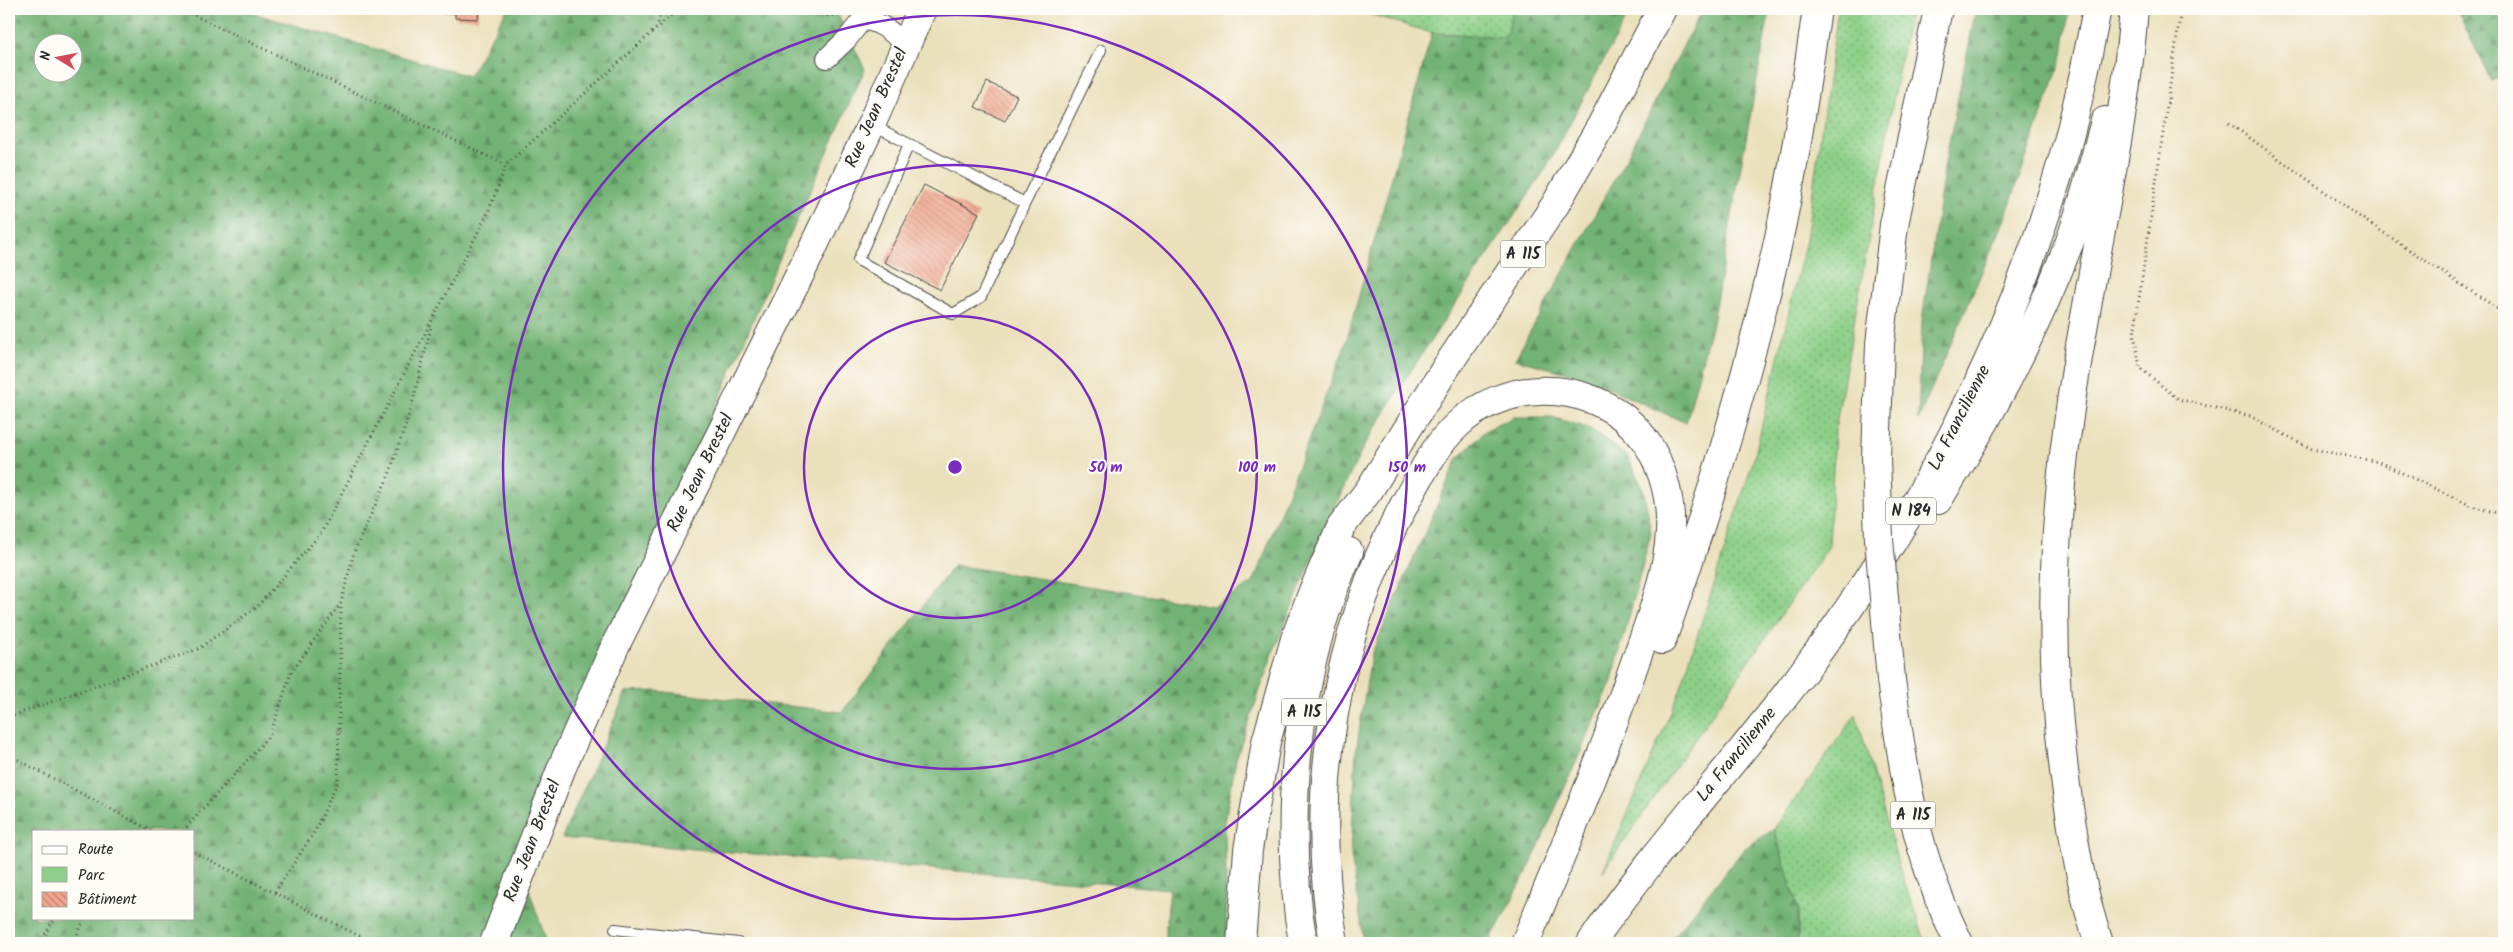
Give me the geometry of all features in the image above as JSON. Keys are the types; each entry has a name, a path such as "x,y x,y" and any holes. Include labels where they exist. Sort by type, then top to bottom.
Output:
{"main road":[{"name":"Rue Jean Brestel","path":"494,943 562,767 616,644 804,266 871,125 922,9"},
{"name":"A 115","path":"1303,943 1294,852 1294,814 1300,731 1316,651 1342,569 1367,515 1370,490 1447,366 1555,205 1602,124 1662,9"},
{"path":"1534,943 1580,845 1618,756 1687,570 1716,477 1750,356 1776,250 1795,154 1817,9"},
{"name":"A 115","path":"1938,9 1908,150 1892,241 1880,344 1876,458 1878,539 1891,680 1908,794 1919,843 1935,889 1959,943"},
{"name":"La Francilienne","path":"1591,943 1665,843 1800,677 1860,594 1919,499 1961,421 1997,343 2038,237 2068,141 2097,9"},
{"path":"1741,751 1848,630 1894,568 1950,480 2023,351 2070,239 2106,117 2133,9"},
{"path":"2099,943 2080,870 2063,767 2054,679 2053,584 2057,508 2067,424 2117,146 2133,9"},
{"path":"1334,943 1326,875 1327,766 1332,728 1350,648 1378,559 1424,468 1435,450 1456,426 1496,398 1516,392 1549,391 1567,393 1600,404 1633,426 1657,462 1665,485 1670,506 1670,534 1666,561 1654,609 1623,695 1525,943"},
{"path":"1241,943 1248,850 1256,794 1280,690 1313,591 1341,527 1370,490"}],"street":[{"path":"827,58 847,40 855,14 882,25 906,44"}],"lane":[{"path":"909,144 858,260 953,314 981,297 1025,203 1101,50"},
{"path":"871,125 1025,203"},
{"path":"615,929 738,943"}],"path":[{"path":"181,9 506,165"},
{"path":"657,28 661,9"},
{"path":"9,717 198,649 257,607 321,533 488,213 506,165 678,9"},
{"path":"803,9 829,16 855,14"},
{"path":"2181,9 2134,334 2140,368 2178,398 2250,416 2312,449 2378,462 2472,506 2504,515"},
{"path":"2230,123 2360,217 2504,313"},
{"path":"275,892 316,831 338,780 341,603 354,552 392,466 411,409 432,321"},
{"path":"185,830 270,735 291,673 341,603"},
{"path":"9,755 150,830"},
{"path":"195,852 373,943"},
{"path":"40,943 55,920"},
{"path":"73,943 84,920"}],"green space":[{"path":"9,9 239,9 469,76 507,9 835,9 865,69 779,260 520,863 547,943 9,943"},
{"path":"1352,9 1513,9 1506,37 1432,33"},
{"path":"1513,9 1631,9 1546,168 1406,378 1363,448 1327,523 1274,650 1236,759 1225,821 1227,943 1164,943 1170,889 562,838 626,692 656,691 842,712 954,565 1214,606 1253,583 1345,346 1432,33 1506,37"},
{"path":"1702,9 1770,9 1712,323 1686,423 1586,378 1515,359 1628,155"},
{"path":"1838,9 1911,9 1899,67 1835,430 1829,546 1602,873 1679,693 1754,458 1806,240"},
{"path":"1976,9 2069,9 2063,55 2004,221 1918,420 1922,321 1945,163"},
{"path":"2457,9 2504,9 2504,75 2491,81"},
{"path":"1514,417 1552,417 1591,429 1627,456 1644,491 1651,533 1612,681 1529,868 1489,943 1364,943 1351,855 1356,751 1371,655 1458,458 1486,430"},
{"path":"1856,714 1901,873 1926,943 1798,943 1798,909 1774,829"},
{"path":"1774,829 1798,909 1798,943 1668,943 1744,849"}],"building":[{"path":"430,9 479,9 478,19 455,18 455,13 430,11"},
{"path":"987,82 1017,96 1005,121 975,107"},
{"path":"924,185 979,213 940,290 884,262"}]}
